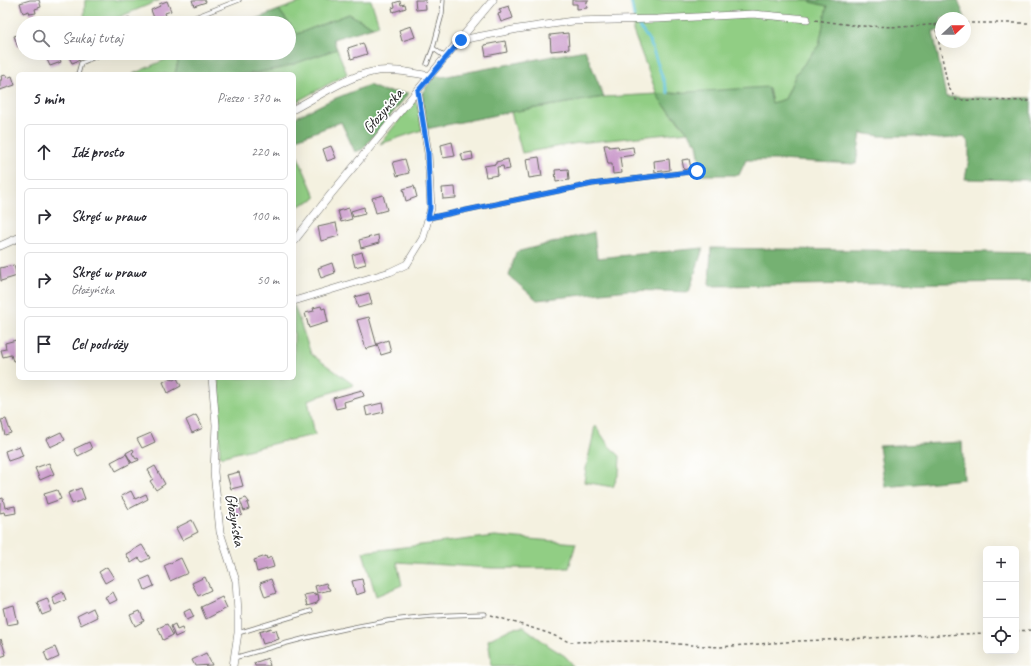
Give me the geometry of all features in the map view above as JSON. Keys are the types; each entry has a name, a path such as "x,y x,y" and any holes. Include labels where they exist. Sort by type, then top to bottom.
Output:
{"street":[{"name":"Głożyńska","path":"296,238 331,194 493,0"},
{"path":"461,40 518,29 573,21 657,19 753,14 807,19"},
{"path":"296,108 351,79 373,72 406,71 430,76"},
{"path":"296,300 390,272 407,264 423,238 430,208 428,153 418,91"},
{"path":"0,246 16,239"},
{"name":"Głożyńska","path":"212,380 216,425 214,472 220,532 236,581 238,633 234,666"}],"lane":[{"path":"198,16 239,0"},
{"path":"427,64 442,14 443,0"},
{"path":"433,48 446,58"},
{"path":"79,72 81,63 88,60"},
{"path":"428,218 592,184 697,171"},
{"path":"238,633 311,611"},
{"path":"234,658 296,640 377,622 425,616 485,614"}],"path":[{"path":"807,19 859,26 901,27 935,24"},
{"path":"971,23 1031,23"},
{"path":"940,48 948,86 956,100 1031,100"},
{"path":"485,614 548,633 569,642 637,641 720,647 799,641 983,633"},
{"path":"1019,631 1031,630"}],"green space":[{"path":"85,0 160,0 122,16 84,16"},
{"path":"307,0 371,0 379,25 373,27 349,14 297,34 296,16 284,16 279,10"},
{"path":"631,0 809,0 811,2 827,6 819,45 796,74 785,99 772,103 769,88 658,94 661,102 688,132 578,143 522,153 511,112 604,97 657,94 633,31 634,17"},
{"path":"809,0 958,0 963,12 935,12 935,31 933,31 935,48 936,48 946,97 1031,98 1031,180 965,179 969,159 969,143 964,137 939,139 915,136 880,136 861,133 856,164 746,160 739,175 702,175 697,144 680,122 661,102 657,94 768,87 772,103 785,99 796,74 819,45 827,6 811,2"},
{"path":"279,10 284,16 263,16"},
{"path":"349,14 373,27 333,39 337,49 282,68 260,72 175,72 178,60 296,60 296,33 297,34"},
{"path":"337,49 347,74 296,102 296,72 260,72 282,68"},
{"path":"585,50 604,97 511,112 426,129 422,93 435,75 442,77"},
{"path":"164,60 178,60 175,72 137,72"},
{"path":"369,85 383,91 409,93 363,149 355,152 341,122 296,139 296,117 331,100"},
{"path":"414,101 418,106 422,130 380,144"},
{"path":"296,153 316,198 296,207"},
{"path":"594,232 597,258 703,248 689,292 629,290 537,300 509,276 516,252"},
{"path":"711,248 1031,253 1031,282 709,286"},
{"path":"296,311 311,354 354,385 308,400 315,435 220,457 218,380 296,380"},
{"path":"595,425 609,446 620,456 619,473 613,487 584,482"},
{"path":"962,442 964,479 885,487 879,446"},
{"path":"495,536 576,543 569,568 492,568 397,562 402,585 376,596 363,552"},
{"path":"524,627 565,656 574,666 492,666 488,640 512,628"}],"building":[{"path":"30,0 39,0 41,7 35,9 36,13 30,14 29,11 23,13 20,3"},
{"path":"192,0 205,0 206,2 194,6"},
{"path":"415,0 425,0 426,9 416,10"},
{"path":"572,0 588,0 588,2 586,2 587,8 577,9 577,4 572,4"},
{"path":"167,1 171,11 165,13 166,16 153,16 151,10 160,6 159,4"},
{"path":"400,1 401,5 405,4 406,8 393,12 392,8 395,7 394,3"},
{"path":"509,6 513,18 501,22 498,14 501,13 499,9"},
{"path":"411,26 415,37 402,41 399,30"},
{"path":"568,33 569,49 551,51 550,35"},
{"path":"505,41 507,52 486,56 484,45"},
{"path":"363,43 367,54 351,59 348,48"},
{"path":"47,60 60,60 61,62 50,66"},
{"path":"70,60 80,60 72,63"},
{"path":"6,75 7,78 12,76 15,85 0,90 0,80 2,80 1,76"},
{"path":"452,142 455,156 443,158 441,145"},
{"path":"604,145 609,145 609,147 618,146 619,149 633,147 634,155 620,157 622,173 613,174 612,164 608,164"},
{"path":"331,146 336,158 327,161 323,149"},
{"path":"472,152 473,159 463,161 461,154"},
{"path":"539,157 542,176 529,178 526,159"},
{"path":"405,159 409,173 397,176 393,162"},
{"path":"508,159 510,169 504,170 503,166 497,167 498,175 486,177 484,166 496,164 496,162"},
{"path":"669,159 670,170 655,172 654,161"},
{"path":"689,159 691,168 684,170 682,160"},
{"path":"568,169 569,180 556,182 555,170"},
{"path":"414,186 417,197 406,201 403,189"},
{"path":"455,187 456,198 443,199 442,188"},
{"path":"383,195 387,210 376,213 372,198"},
{"path":"364,207 365,214 353,217 351,211"},
{"path":"349,208 352,219 341,222 338,211"},
{"path":"336,223 339,236 321,241 318,227"},
{"path":"378,235 379,243 361,248 359,240"},
{"path":"362,252 366,264 355,267 352,255"},
{"path":"332,263 335,273 321,278 318,268"},
{"path":"14,265 16,276 1,281 0,268"},
{"path":"369,293 372,304 358,308 355,297"},
{"path":"321,306 322,309 325,308 328,322 309,328 305,313 314,311 313,308"},
{"path":"369,317 377,346 366,349 357,320"},
{"path":"16,340 16,360 13,361 11,355 3,357 1,350 6,349 5,343"},
{"path":"388,340 391,352 381,355 377,344"},
{"path":"167,380 178,380 181,386 168,393 163,382"},
{"path":"362,390 364,396 344,402 345,407 336,409 333,398"},
{"path":"382,403 384,412 367,416 365,407"},
{"path":"196,415 203,428 192,433 186,420"},
{"path":"6,419 11,433 5,435 1,420"},
{"path":"61,432 65,440 50,447 46,439"},
{"path":"151,433 155,442 142,448 137,439"},
{"path":"89,442 92,449 78,456 74,449"},
{"path":"19,446 23,456 8,461 5,451"},
{"path":"133,449 134,451 132,453 136,459 138,458 139,460 132,463 126,453"},
{"path":"126,454 131,463 116,471 111,462"},
{"path":"49,463 54,474 40,480 35,468"},
{"path":"155,466 165,484 156,490 150,481 153,479 148,470"},
{"path":"239,472 243,486 231,489 227,475"},
{"path":"81,488 85,499 72,504 68,493"},
{"path":"57,490 61,499 47,504 44,494"},
{"path":"131,491 135,499 146,494 148,499 129,509 121,496"},
{"path":"3,498 5,508 15,506 16,513 5,515 4,512 0,513 0,499"},
{"path":"246,498 249,502 247,503 249,509 244,511 240,500"},
{"path":"239,504 242,515 232,518 229,507"},
{"path":"192,520 198,532 182,540 176,528"},
{"path":"142,545 150,558 142,562 139,558 131,563 126,554"},
{"path":"266,556 267,559 271,557 274,567 257,572 254,560"},
{"path":"181,558 188,573 170,581 164,566"},
{"path":"107,567 114,578 105,583 99,572"},
{"path":"150,576 154,586 145,590 141,580"},
{"path":"205,577 211,590 198,596 192,583"},
{"path":"271,579 276,593 265,597 260,583"},
{"path":"362,579 365,592 356,595 352,581"},
{"path":"326,583 330,590 317,593 315,586"},
{"path":"63,592 66,600 55,605 52,597"},
{"path":"113,592 117,600 109,604 105,597"},
{"path":"315,593 315,595 318,594 319,600 317,603 307,606 304,595"},
{"path":"222,597 227,608 206,619 201,607"},
{"path":"47,598 52,611 42,615 37,602"},
{"path":"14,605 18,623 7,625 3,608"},
{"path":"93,608 97,617 81,625 77,616"},
{"path":"190,609 194,617 187,620 184,612"},
{"path":"140,611 144,621 135,626 130,615"},
{"path":"167,624 173,635 163,640 158,628"},
{"path":"175,624 177,630 182,628 184,633 175,637 171,626"},
{"path":"271,628 272,631 276,630 279,639 263,644 259,632"},
{"path":"1,639 6,655 0,657 0,640"},
{"path":"55,647 59,657 48,662 44,652"},
{"path":"206,653 212,665 195,666 192,660"},
{"path":"268,658 270,666 255,666 254,663"}],"waterway":[{"path":"631,0 634,17"},
{"path":"637,23 650,42 668,93"}],"route":[{"path":"461,40 418,91 428,153 430,208 428,218 592,184 697,171"}]}
